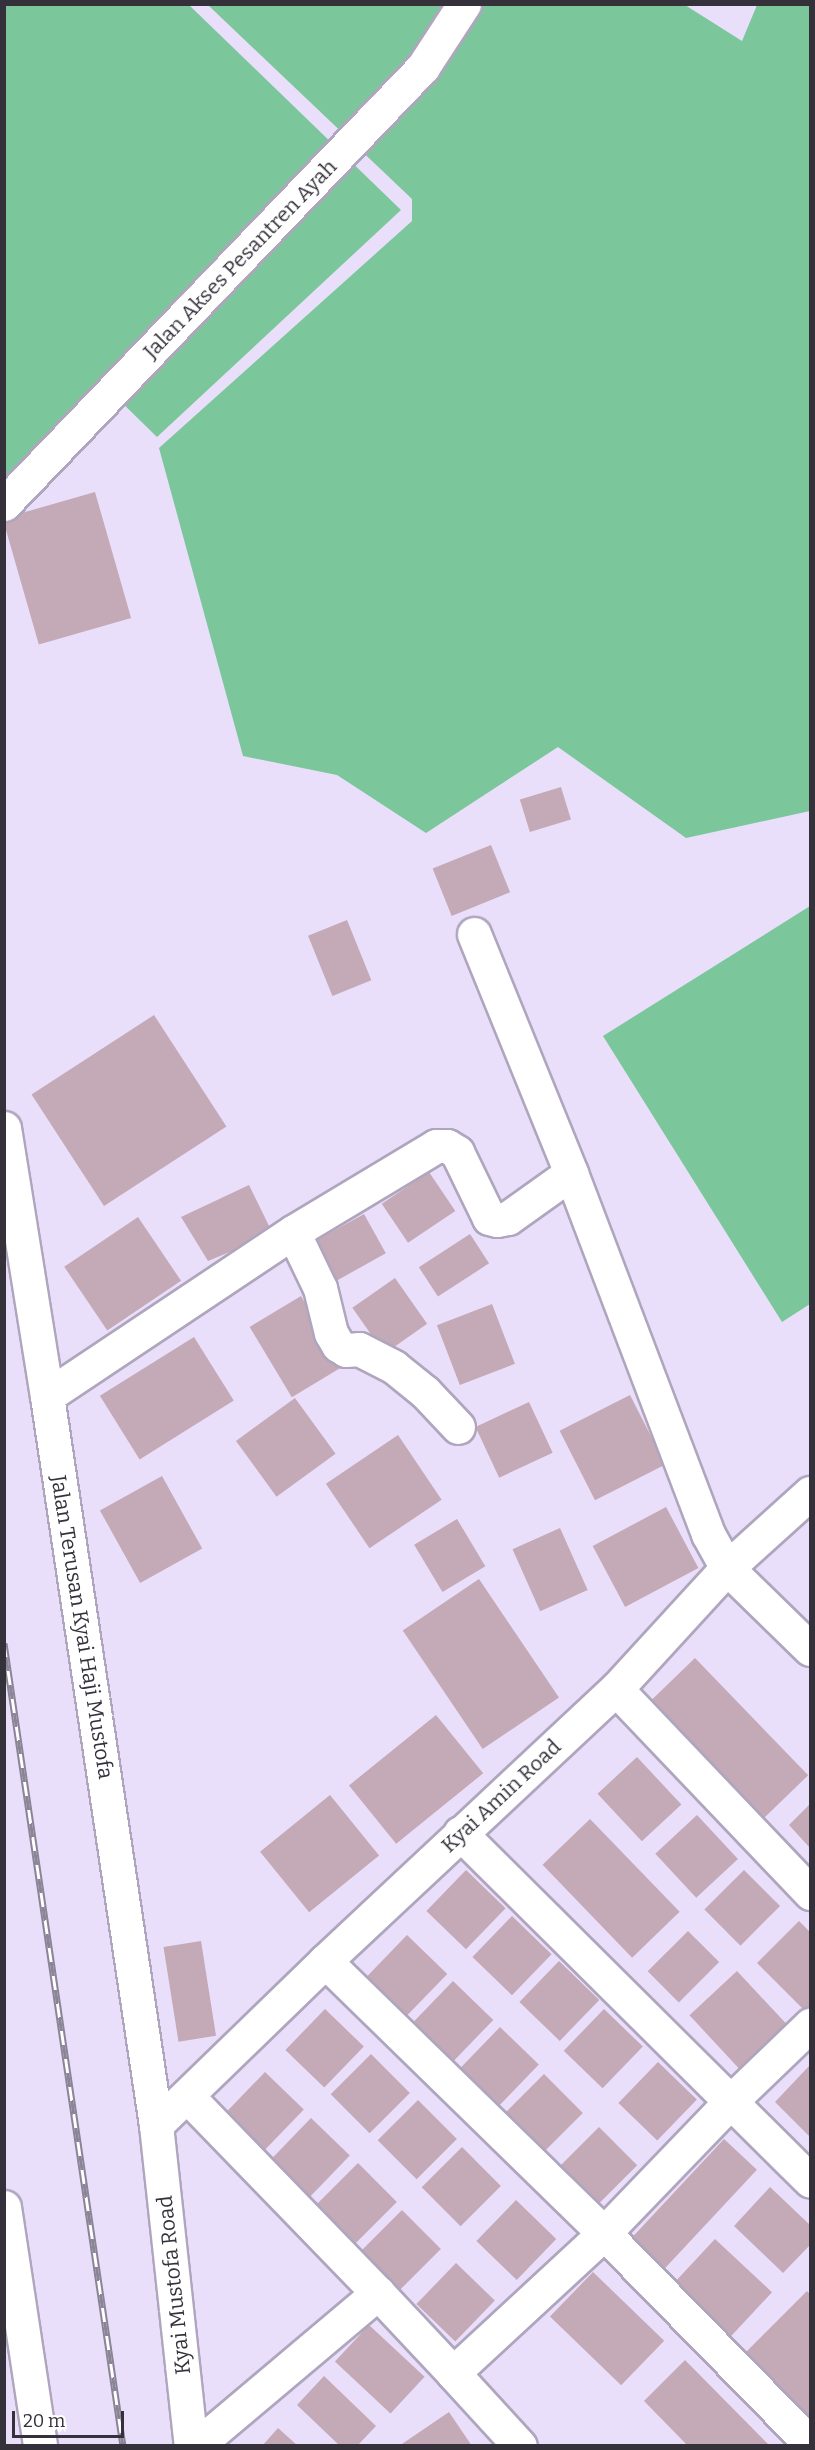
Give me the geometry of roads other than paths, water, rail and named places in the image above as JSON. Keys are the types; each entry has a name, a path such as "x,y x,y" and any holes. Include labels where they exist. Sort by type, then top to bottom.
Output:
{"street":[{"name":"Jalan Akses Pesantren Ayah","path":"4,504 423,67 464,4"},
{"path":"474,934 572,1173 708,1534 727,1568 810,1649"},
{"name":"Jalan Terusan Kyai Haji Mustofa","path":"4,1128 47,1396 156,2125"},
{"path":"47,1396 293,1232 436,1146 447,1146 457,1152 489,1218 497,1220 508,1218 572,1173"},
{"path":"293,1232 320,1288 331,1333 338,1345 346,1350 359,1349 394,1367 425,1392 458,1427"},
{"name":"Kyai Amin Road","path":"156,2125 460,1833 616,1689 727,1568 810,1493"},
{"path":"616,1689 810,1893"},
{"path":"460,1833 810,2180"},
{"path":"325,1961 604,2233 810,2443"},
{"path":"453,2373 604,2233 731,2101 810,2025"},
{"path":"187,2096 378,2293 520,2445"},
{"name":"Kyai Mustofa Road","path":"156,2125 191,2445"},
{"path":"4,2207 40,2445"},
{"path":"196,2445 378,2293"}],"railway":[{"path":"4,1643 123,2446"}]}
